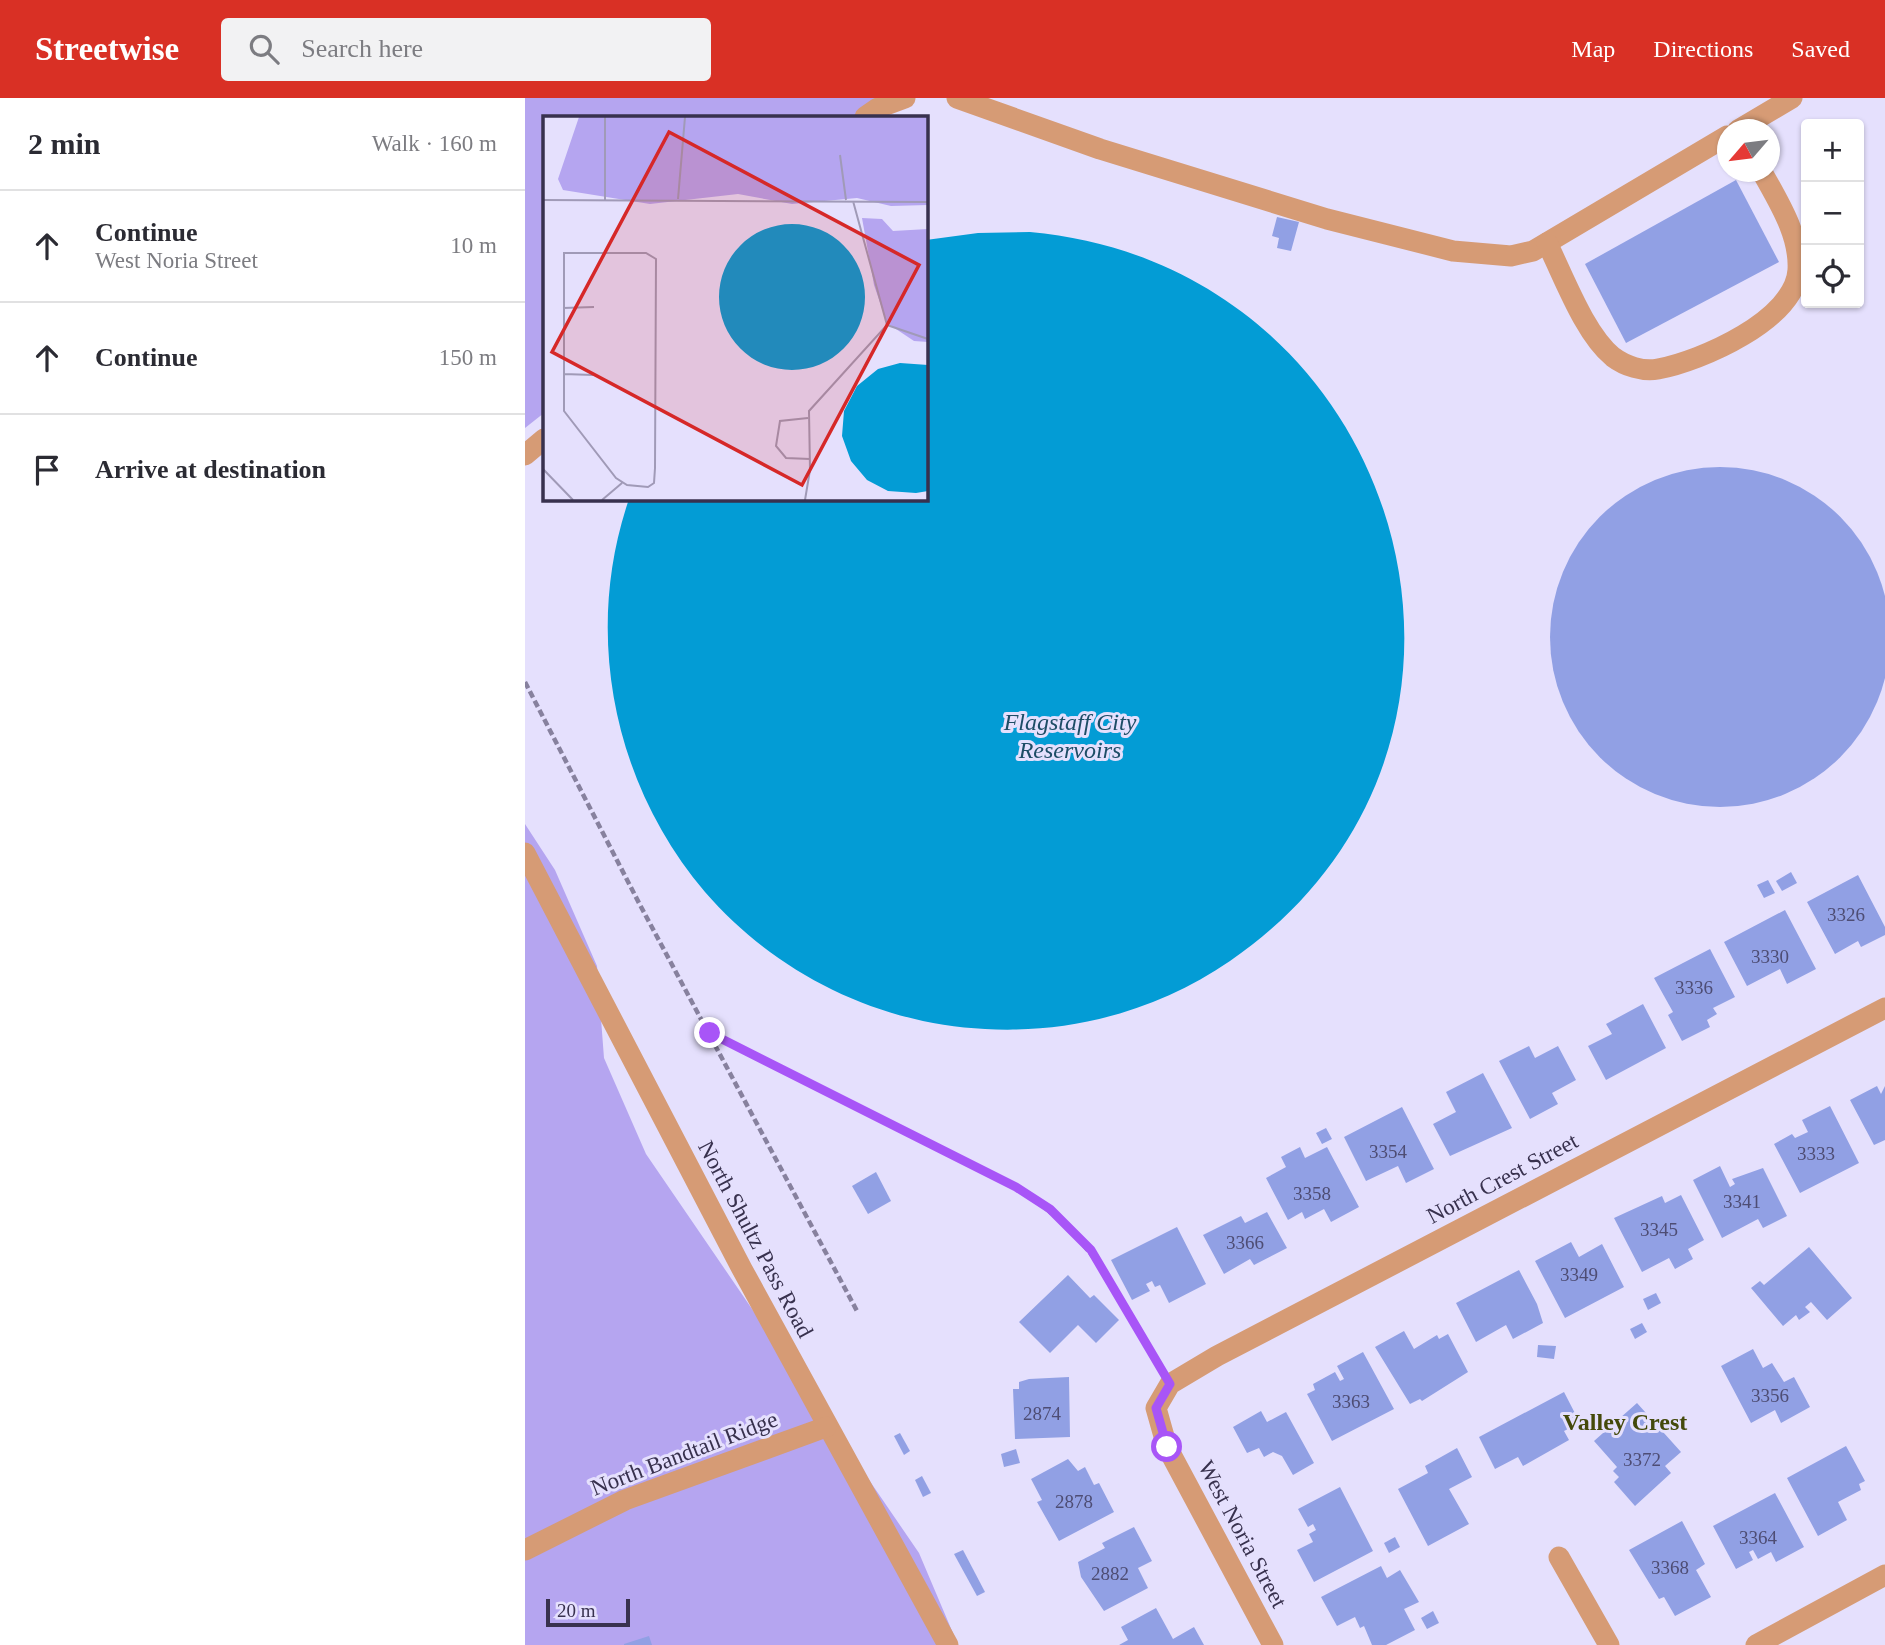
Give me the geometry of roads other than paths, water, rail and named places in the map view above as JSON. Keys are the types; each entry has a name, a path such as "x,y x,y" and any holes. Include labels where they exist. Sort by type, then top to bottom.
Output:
{"street":[{"path":"957,98 1100,149 1327,219 1453,251 1511,256 1533,251 1717,142"},
{"path":"1756,119 1792,98"},
{"path":"866,116 900,99"},
{"path":"1546,243 1597,341 1615,358 1635,368 1656,369 1695,358 1764,324 1783,307 1793,290 1798,271 1795,245 1787,220 1767,182"},
{"path":"525,455 543,440"},
{"name":"North Shultz Pass Road","path":"525,853 826,1427 948,1645"},
{"name":"North Crest Street","path":"1156,1408 1170,1384 1217,1356 1885,1008"},
{"name":"West Noria Street","path":"1156,1408 1167,1447 1273,1645"},
{"name":"North Bandtail Ridge","path":"525,1550 625,1500 826,1427"},
{"path":"1559,1557 1609,1645"},
{"path":"1756,1645 1885,1574"}],"water":[{"name":"Flagstaff City Reservoirs","path":"1030,232 1159,264 1264,330 1342,421 1389,528 1404,644 1385,761 1327,869 1230,961 1203,978 1174,993 1113,1015 1082,1023 1018,1030 945,1025 868,1005 796,970 763,947 733,921 705,892 673,850 648,804 628,756 615,705 609,654 609,602 615,550 629,500 927,500 927,240 978,233"}],"district":[{"name":"Valley Crest","path":"1625,1422"}]}
